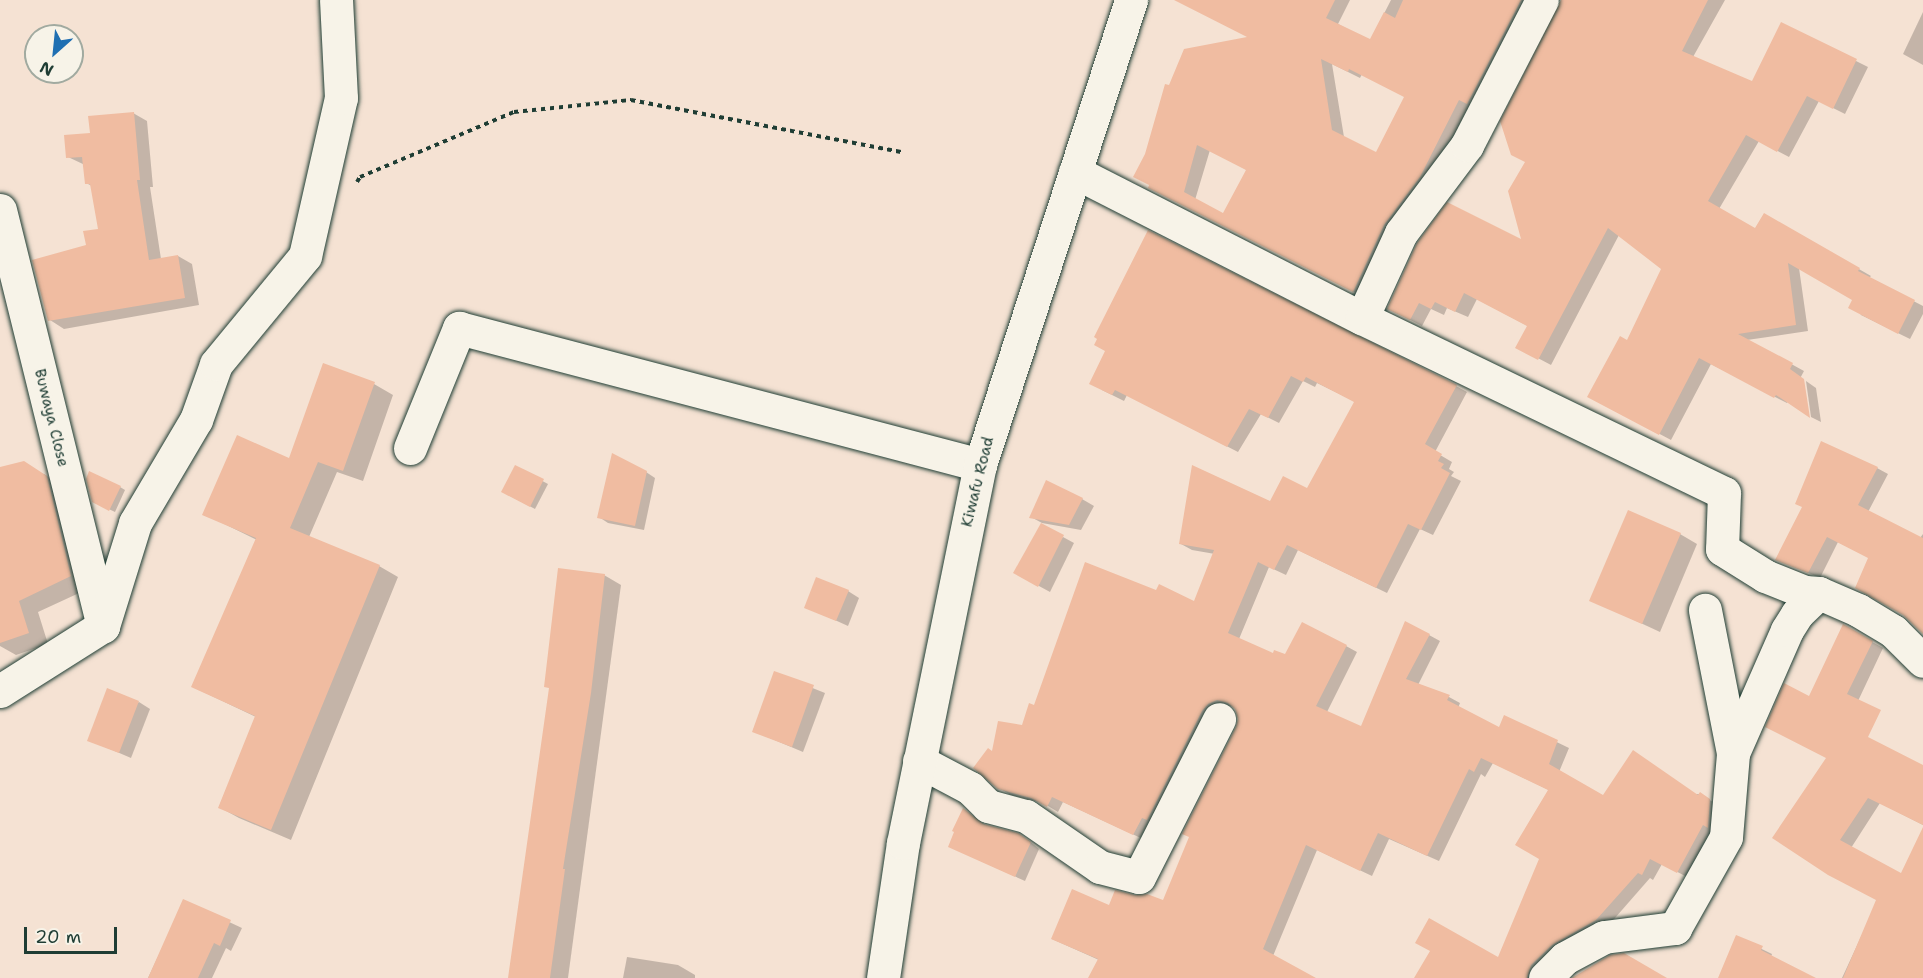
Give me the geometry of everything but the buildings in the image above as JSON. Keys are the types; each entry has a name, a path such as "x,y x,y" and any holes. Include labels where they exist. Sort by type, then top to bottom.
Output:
{"street":[{"path":"0,690 103,626 135,523 196,420 216,364 305,256 340,98 336,0"},
{"name":"Kiwafu Road","path":"883,978 903,843 980,465 1131,0"},
{"path":"1362,318 1401,233 1467,145 1542,0"},
{"path":"1075,172 1362,318 1724,494 1722,549 1765,576 1805,592 1819,593 1858,610 1893,631 1923,661"},
{"name":"Buwaya Close","path":"0,210 103,626"},
{"path":"410,448 459,328 980,465"},
{"path":"1733,753 1787,630 1797,614 1819,593"},
{"path":"1545,978 1566,958 1604,937 1675,928 1726,837 1733,753 1705,610"},
{"path":"919,761 970,788 988,806 1026,816 1100,867 1139,878 1219,719"}],"path":[{"path":"353,187 360,177 514,112 631,100 902,152"}]}
